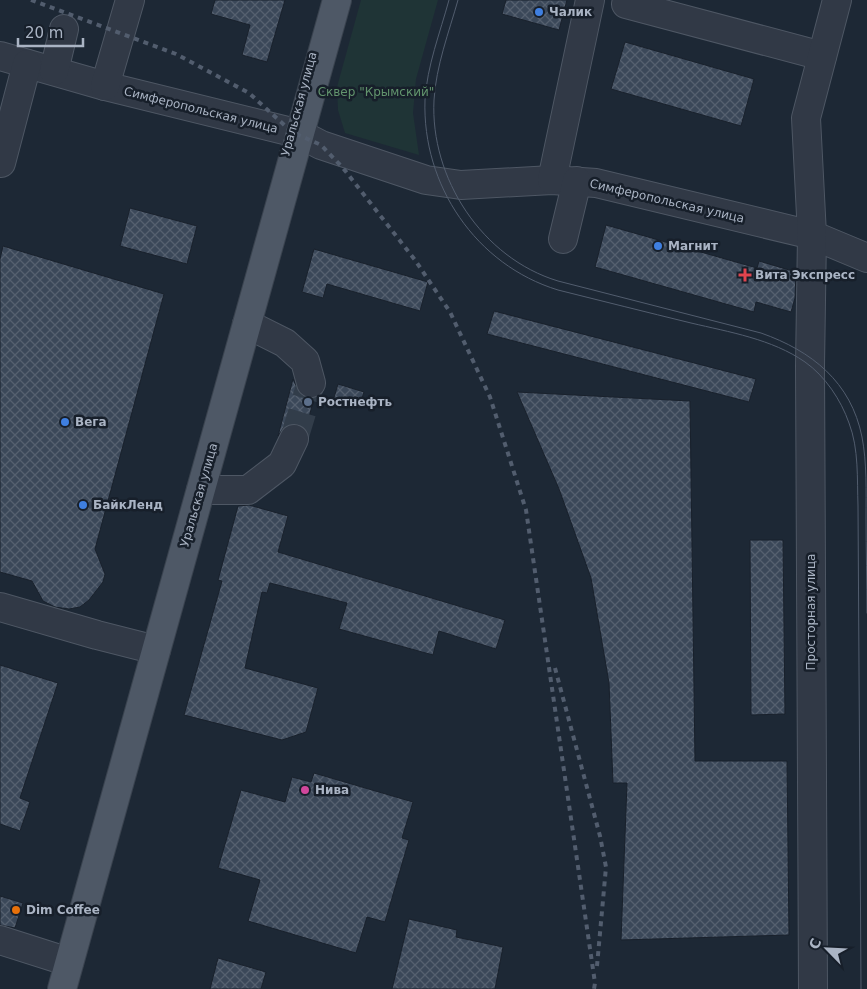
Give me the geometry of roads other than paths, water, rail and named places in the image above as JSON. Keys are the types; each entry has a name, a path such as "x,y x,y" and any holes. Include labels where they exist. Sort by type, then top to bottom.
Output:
{"main road":[{"name":"Уральская улица","path":"152,649 201,490 247,324 296,133 327,0"},
{"name":"Уральская улица","path":"53,989 65,960 296,133 337,0"},
{"name":"Уральская улица","path":"62,989 65,960"}],"street":[{"path":"106,86 130,0"},
{"path":"564,239 565,180 590,0"},
{"name":"Просторная улица","path":"813,989 810,376 812,235 806,118 837,0"},
{"path":"626,4 822,56"},
{"path":"54,71 64,29"},
{"name":"Симферопольская улица","path":"0,56 106,86 296,133 322,145 426,180 461,185 565,180 596,183 812,235 867,258"},
{"path":"0,163 27,64"},
{"path":"247,324 284,342 305,361 311,383"},
{"path":"201,490 248,490 282,464 294,439"},
{"path":"0,607 152,649"},
{"path":"0,940 65,960"}],"tunnel":[{"path":"294,439 311,383"}],"tram line":[{"path":"449,0 428,75 425,100 426,132 433,162 444,191 460,218 479,241 502,262 529,278 558,290 735,333 779,347 805,362 819,374 837,397 846,414 856,454 858,506 861,989"},
{"path":"458,0 437,75 434,100 435,129 441,158 451,185 466,211 484,234 506,254 531,270 558,281 761,333 797,349 826,371 849,400 857,417 862,437 866,477 867,613"}],"railway":[{"path":"31,0 176,54 249,93 292,132 321,145 343,168 415,260 450,312 490,397 526,510 595,983 594,989"},
{"path":"555,668 600,836 606,867 597,966"}],"place":[{"name":"Чалик","path":"539,12"},
{"name":"Магнит","path":"658,246"},
{"name":"Вита Экспресс","path":"745,275"},
{"name":"Ростнефть","path":"308,402"},
{"name":"Вега","path":"65,422"},
{"name":"БайкЛенд","path":"83,505"},
{"name":"Нива","path":"305,790"},
{"name":"Dim Coffee","path":"16,910"}],"park label":[{"name":"Сквер \"Крымский\"","path":"376,92"}]}
